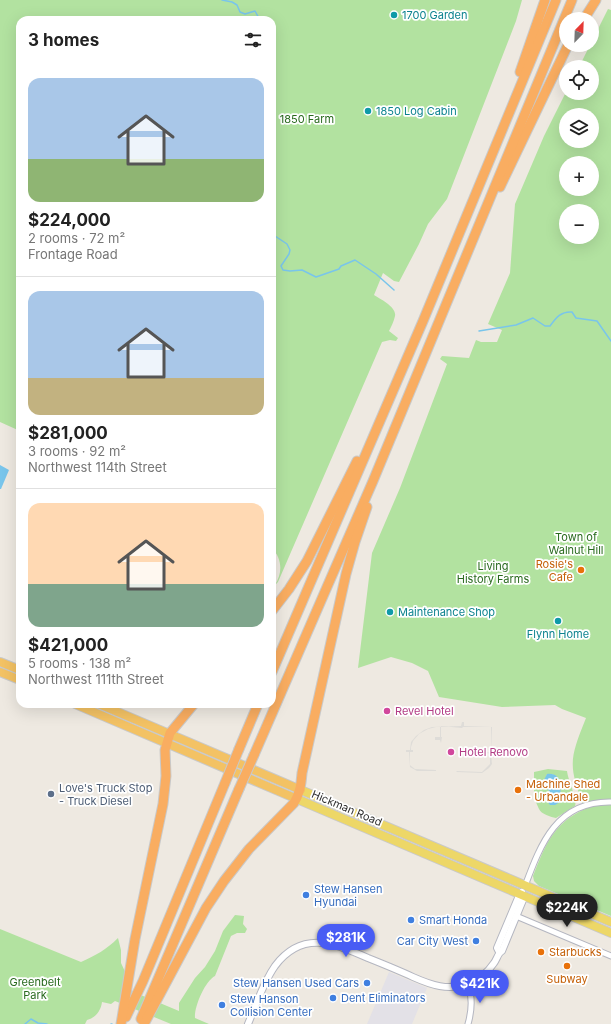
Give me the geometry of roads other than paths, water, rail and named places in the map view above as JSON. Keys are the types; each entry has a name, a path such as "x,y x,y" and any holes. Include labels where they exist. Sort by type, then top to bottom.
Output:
{"highway":[{"path":"493,149 544,0"},
{"path":"276,663 388,402 556,0"},
{"path":"276,704 373,481 572,0"},
{"path":"588,12 596,0"},
{"path":"480,223 504,180 565,52"},
{"path":"276,606 307,561 354,466 388,402"},
{"path":"139,1024 206,908 224,881 249,849 294,803 301,790 302,773 346,574 355,542 370,500 373,481"},
{"path":"0,662 16,668"},
{"path":"0,672 16,678"},
{"name":"Hickman Road","path":"84,708 297,799"},
{"name":"Hickman Road","path":"109,708 301,790"},
{"path":"122,1024 129,975 163,804 166,776 166,743 170,733 191,708"},
{"path":"122,1024 143,981 256,708"},
{"path":"144,1024 239,788 274,708"}],"main road":[{"name":"Hickman Road","path":"301,790 611,922"},
{"name":"Hickman Road","path":"297,799 611,933"}],"street":[{"path":"499,952 497,948 518,898 522,894 545,838 562,819 580,807 595,803 611,802"},
{"path":"248,1024 275,966 291,951 312,943 324,943 341,947 436,985 450,987 468,984 480,978 488,970 499,952 502,950 523,900 522,894"},
{"path":"516,916 611,956"},
{"path":"468,984 472,1002 468,1024"}],"water":[{"path":"0,465 9,470 1,489 0,489"},
{"path":"547,774 556,776 560,782 560,802 555,805 550,805 547,801 550,792 545,786 544,780"}],"waterway":[{"path":"222,0 232,2 237,5 240,12 245,14 255,11 258,16"},
{"path":"276,237 287,244 290,250 281,266 283,270 302,270 316,277 339,269 341,266 355,260 376,274 394,290"},
{"path":"479,331 516,325 533,318 545,326 550,326 562,314 572,312 576,318 597,321 611,341"},
{"path":"25,1024 31,1019 38,1023 47,1024"}],"place":[{"name":"1700 Garden","path":"394,15"},
{"name":"1850 Log Cabin","path":"368,111"},
{"name":"Rosie's Cafe","path":"581,570"},
{"name":"Maintenance Shop","path":"390,612"},
{"name":"Flynn Home","path":"558,621"},
{"name":"Revel Hotel","path":"387,711"},
{"name":"Hotel Renovo","path":"451,752"},
{"name":"Machine Shed - Urbandale","path":"518,790"},
{"name":"Love's Truck Stop - Truck Diesel","path":"51,794"},
{"name":"Stew Hansen Hyundai","path":"306,895"},
{"name":"Smart Honda","path":"411,920"},
{"name":"Car City West","path":"476,941"},
{"name":"Starbucks","path":"541,952"},
{"name":"Subway","path":"567,966"},
{"name":"Stew Hansen Used Cars","path":"367,983"},
{"name":"Dent Eliminators","path":"333,998"},
{"name":"Stew Hanson Collision Center","path":"222,1005"}],"park label":[{"name":"1850 Farm","path":"307,119"},
{"name":"Town of Walnut Hill","path":"576,543"},
{"name":"Living History Farms","path":"493,572"},
{"name":"Greenbelt Park","path":"35,988"}]}
